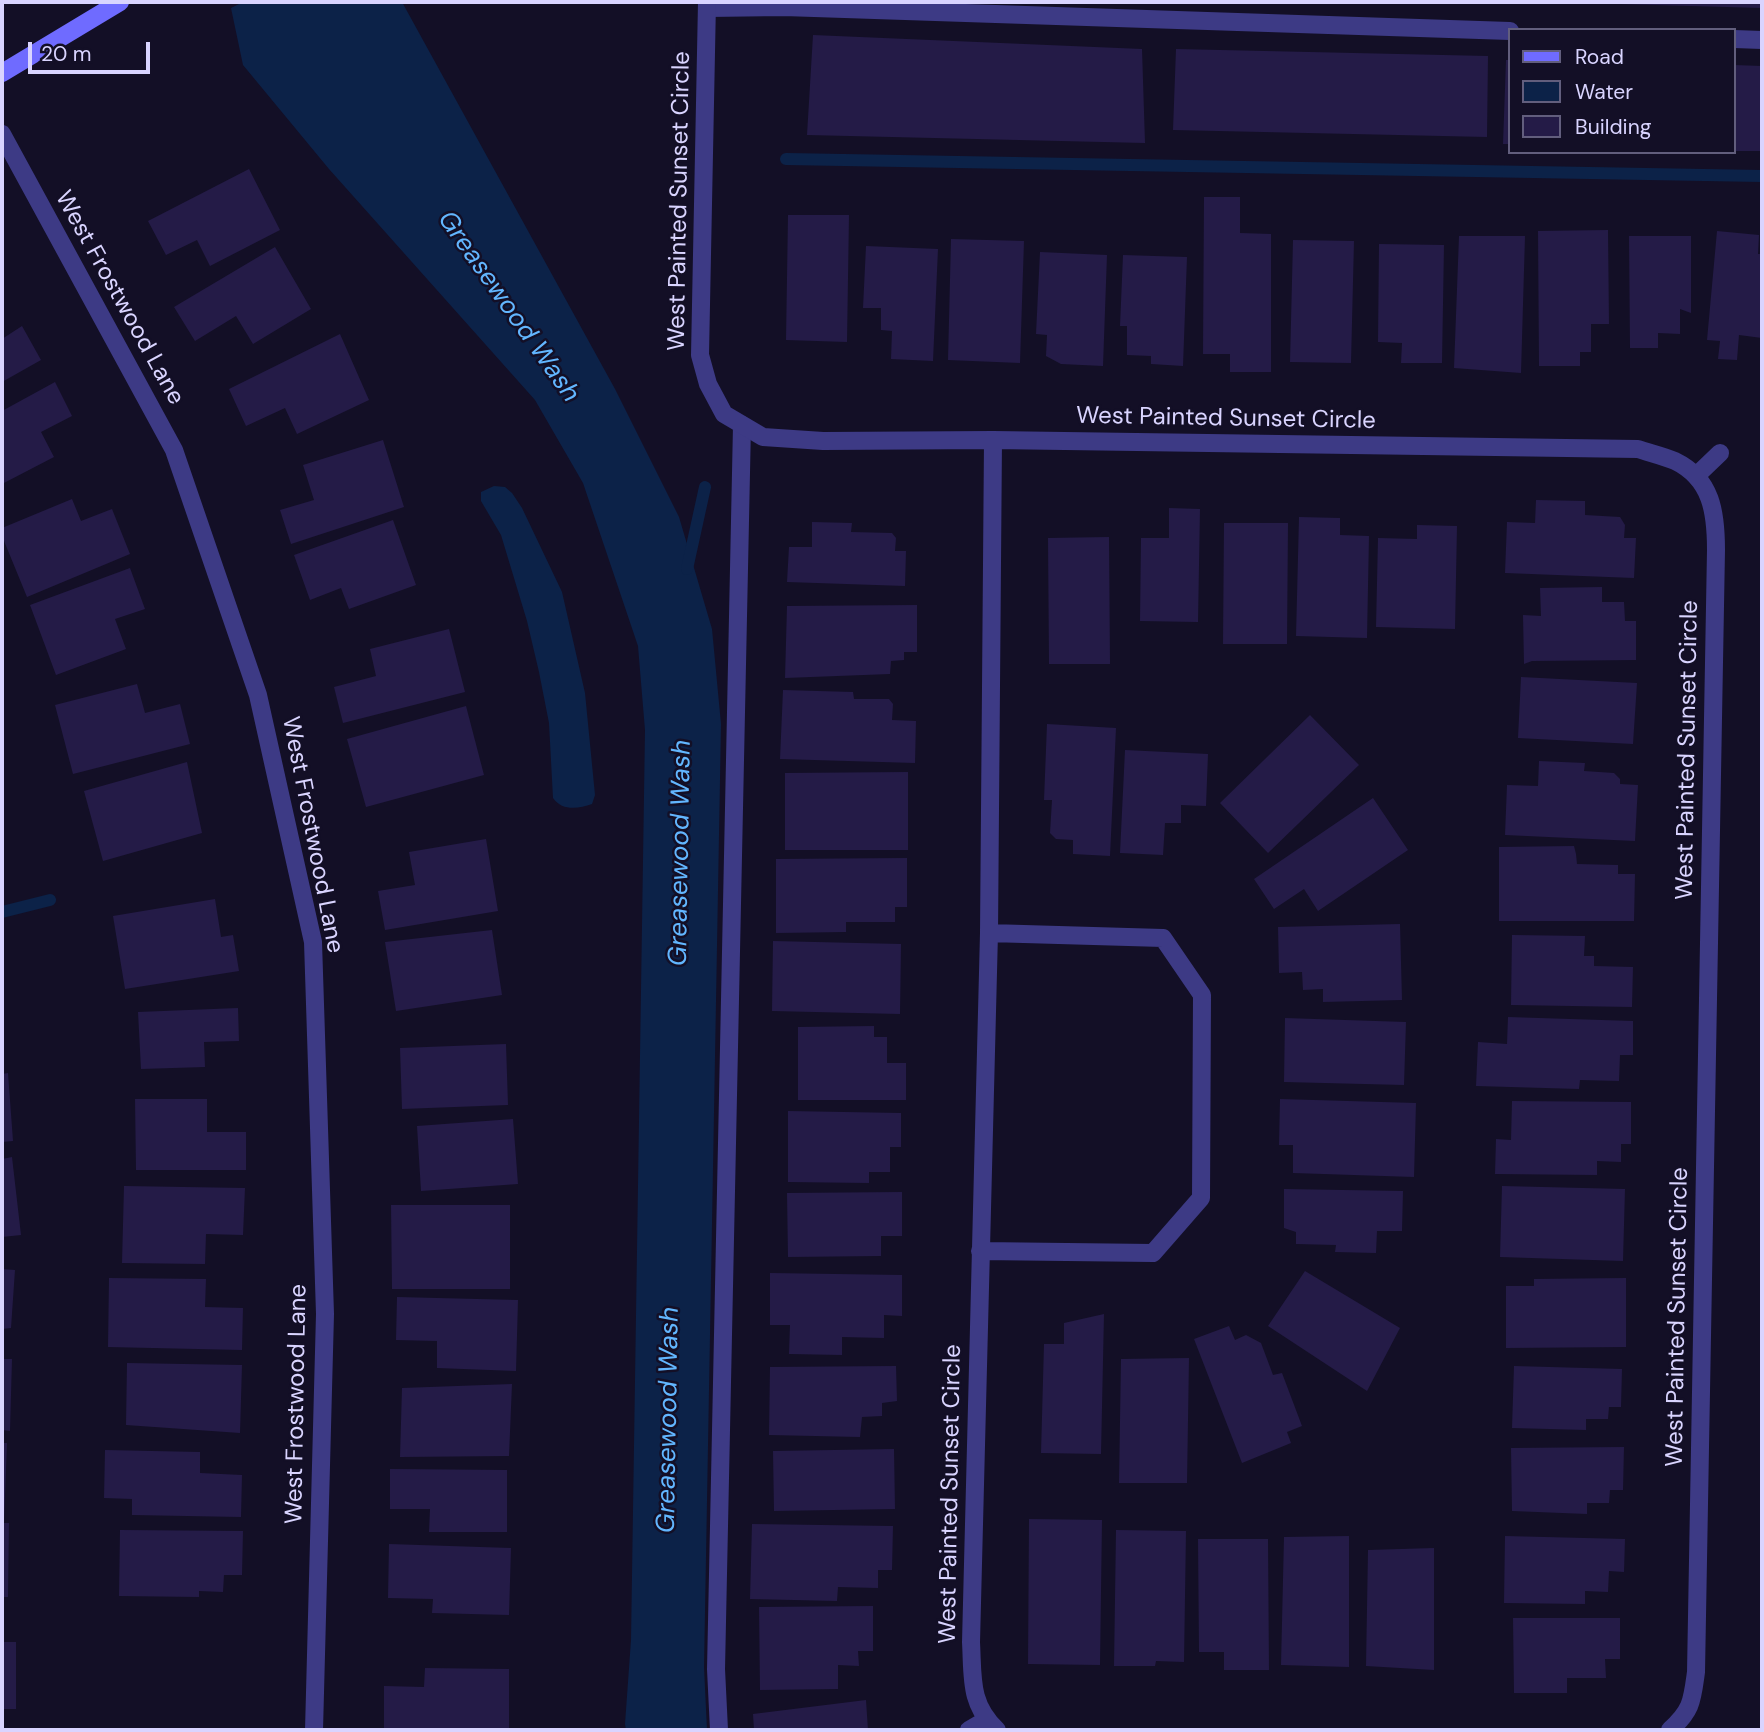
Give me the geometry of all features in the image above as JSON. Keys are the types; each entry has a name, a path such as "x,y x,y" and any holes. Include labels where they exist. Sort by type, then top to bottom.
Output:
{"main road":[{"path":"2,73 120,2"}],"street":[{"path":"707,5 1508,31"},
{"name":"West Painted Sunset Circle","path":"707,5 700,355 708,384 724,414 762,437 823,441 993,440 1638,449 1674,461 1696,476 1703,486 1716,522 1716,578 1696,1672 1692,1701 1686,1715 1675,1729"},
{"path":"1736,39 1762,40"},
{"name":"West Frostwood Lane","path":"2,134 174,450 258,695 313,942 325,1314 314,1730"},
{"path":"719,1730 716,1655 742,425"},
{"name":"West Painted Sunset Circle","path":"992,1725 974,1693 971,1642 989,933 993,440"},
{"path":"1696,476 1720,453"},
{"path":"980,1251 1153,1253 1201,1198 1202,995 1163,937 989,933"},
{"path":"969,1730 992,1725"}],"water":[{"name":"Greasewood Wash","path":"243,2 402,2 615,389 679,517 712,629 721,724 704,1667 707,1730 626,1730 625,1724 631,1640 645,730 638,646 583,483 535,400 329,169 243,65 231,8"},
{"path":"494,486 505,487 522,508 562,592 585,693 595,795 592,804 587,806 566,807 553,798 549,723 527,621 501,535 481,501 481,492"}],"building":[{"path":"1762,2 1762,8 1619,4"},
{"path":"813,35 1142,49 1145,143 807,135"},
{"path":"1176,49 1488,56 1487,137 1173,130"},
{"path":"1506,60 1508,60 1508,144 1503,144"},
{"path":"1736,65 1762,66 1762,151 1736,151"},
{"path":"249,169 280,230 210,266 197,240 166,255 148,221"},
{"path":"1204,197 1240,197 1240,233 1271,234 1271,372 1230,372 1230,354 1203,354"},
{"path":"788,215 849,215 847,342 786,340"},
{"path":"1608,230 1609,324 1591,324 1591,352 1580,352 1580,366 1539,366 1538,231"},
{"path":"1717,231 1759,235 1758,254 1762,254 1762,338 1739,335 1737,360 1718,359 1720,341 1707,340"},
{"path":"1459,236 1525,236 1521,373 1454,368"},
{"path":"1629,236 1691,236 1691,313 1680,309 1680,334 1658,333 1658,348 1630,348"},
{"path":"951,239 1024,241 1020,363 948,360"},
{"path":"1293,240 1354,241 1351,363 1290,362"},
{"path":"1379,244 1444,245 1442,363 1401,363 1402,343 1378,342"},
{"path":"866,246 938,249 933,361 891,359 892,331 881,330 881,308 863,308"},
{"path":"275,247 311,309 253,344 236,316 195,341 174,307"},
{"path":"1040,252 1107,255 1103,366 1061,364 1046,356 1047,335 1036,334"},
{"path":"1123,255 1187,257 1183,366 1151,364 1151,356 1127,355 1127,326 1120,326"},
{"path":"22,326 41,360 2,382 2,339"},
{"path":"340,334 369,400 297,434 285,408 246,426 229,389"},
{"path":"55,382 72,416 41,432 54,457 2,484 2,411"},
{"path":"383,440 404,507 291,544 280,510 314,500 303,465"},
{"path":"72,499 81,521 112,509 130,554 27,597 2,536 2,528"},
{"path":"1536,500 1585,501 1585,515 1620,517 1625,525 1624,538 1636,538 1634,578 1505,573 1507,522 1535,523"},
{"path":"1169,508 1200,509 1198,622 1140,621 1141,538 1169,538"},
{"path":"1299,517 1340,518 1340,535 1369,536 1367,638 1296,636"},
{"path":"393,520 416,585 349,609 341,588 310,600 294,555"},
{"path":"812,522 852,523 851,532 892,533 896,538 895,551 906,551 905,586 787,582 789,547 812,547"},
{"path":"1224,523 1288,523 1287,644 1223,644"},
{"path":"1417,525 1457,526 1455,629 1376,627 1378,538 1417,539"},
{"path":"1109,537 1110,664 1049,664 1048,538"},
{"path":"130,568 145,609 115,619 126,649 56,675 30,605"},
{"path":"1602,587 1602,602 1624,602 1625,621 1636,621 1636,660 1532,661 1524,664 1523,615 1541,616 1540,588"},
{"path":"917,605 917,652 904,652 904,660 891,661 890,674 785,678 787,606"},
{"path":"449,629 465,692 343,723 334,687 376,676 370,649"},
{"path":"1521,677 1637,683 1633,744 1518,738"},
{"path":"137,684 145,713 180,704 190,744 73,774 55,705"},
{"path":"783,690 853,692 854,699 889,699 893,704 892,720 916,721 915,763 780,759"},
{"path":"466,706 484,775 366,807 347,739"},
{"path":"1310,715 1359,765 1268,853 1220,803"},
{"path":"1047,724 1116,728 1110,856 1073,854 1073,840 1056,839 1050,833 1052,800 1044,800"},
{"path":"1125,750 1208,754 1206,806 1181,805 1181,823 1165,823 1163,855 1120,853"},
{"path":"1539,761 1585,763 1584,771 1614,773 1620,779 1620,784 1638,785 1635,841 1505,835 1507,785 1538,786"},
{"path":"187,762 202,833 103,861 84,791"},
{"path":"908,772 908,850 785,850 785,773"},
{"path":"1373,798 1408,850 1318,911 1304,889 1274,909 1254,879"},
{"path":"486,839 498,911 385,930 378,891 415,885 409,852"},
{"path":"1574,846 1577,864 1618,865 1618,874 1635,874 1634,921 1499,921 1499,847"},
{"path":"907,858 907,907 895,907 895,922 846,922 846,932 776,933 776,859"},
{"path":"215,899 221,937 233,935 239,971 125,989 113,916"},
{"path":"1400,924 1402,1000 1323,1002 1323,989 1303,990 1302,972 1279,973 1278,927"},
{"path":"492,930 502,995 396,1011 385,942"},
{"path":"1512,935 1585,936 1584,956 1594,956 1594,966 1633,967 1632,1007 1511,1005"},
{"path":"773,941 901,944 900,1014 772,1011"},
{"path":"238,1008 239,1041 204,1042 205,1067 141,1069 138,1012"},
{"path":"1508,1017 1633,1021 1633,1055 1620,1055 1619,1081 1580,1080 1579,1089 1476,1086 1478,1042 1507,1044"},
{"path":"1285,1018 1406,1022 1404,1085 1284,1082"},
{"path":"874,1026 874,1037 887,1037 887,1063 906,1063 906,1100 798,1100 798,1027"},
{"path":"506,1044 508,1105 402,1109 400,1048"},
{"path":"8,1073 13,1141 2,1142 2,1074"},
{"path":"135,1099 207,1099 207,1132 246,1132 246,1170 136,1170"},
{"path":"1280,1099 1416,1103 1414,1177 1293,1173 1293,1145 1279,1145"},
{"path":"1512,1101 1631,1102 1631,1144 1621,1144 1621,1162 1597,1161 1597,1175 1495,1174 1496,1139 1511,1140"},
{"path":"788,1111 901,1113 901,1147 890,1147 890,1172 869,1172 869,1183 788,1182"},
{"path":"513,1119 518,1184 421,1191 417,1126"},
{"path":"12,1157 21,1235 2,1237 2,1159"},
{"path":"124,1186 245,1188 243,1235 206,1234 205,1264 122,1263"},
{"path":"1502,1186 1625,1189 1623,1261 1500,1257"},
{"path":"1284,1189 1403,1191 1402,1231 1377,1231 1376,1253 1335,1252 1336,1245 1296,1244 1296,1232 1284,1228"},
{"path":"902,1192 902,1236 881,1236 881,1256 788,1257 787,1193"},
{"path":"391,1205 510,1205 510,1289 392,1289"},
{"path":"2,1269 15,1270 11,1328 2,1329"},
{"path":"1305,1271 1400,1328 1367,1391 1268,1326"},
{"path":"770,1273 902,1275 902,1316 884,1315 884,1338 842,1337 842,1355 789,1354 790,1325 770,1325"},
{"path":"109,1278 206,1279 205,1307 243,1308 242,1350 108,1347"},
{"path":"1626,1278 1626,1347 1506,1348 1506,1286 1534,1286 1534,1279"},
{"path":"397,1297 518,1300 516,1371 437,1368 437,1341 396,1340"},
{"path":"1104,1314 1101,1454 1041,1453 1044,1344 1064,1344 1064,1323"},
{"path":"1229,1326 1235,1340 1246,1335 1261,1343 1273,1375 1282,1373 1302,1426 1287,1432 1291,1443 1242,1463 1194,1339"},
{"path":"1189,1358 1187,1483 1119,1483 1121,1359"},
{"path":"2,1359 12,1359 10,1431 2,1430"},
{"path":"127,1363 242,1365 240,1433 126,1425"},
{"path":"896,1366 897,1401 882,1403 882,1416 862,1417 860,1437 769,1435 770,1367"},
{"path":"1514,1366 1622,1369 1621,1407 1609,1407 1608,1419 1586,1419 1586,1430 1512,1428"},
{"path":"512,1384 509,1456 400,1457 402,1388"},
{"path":"2,1443 7,1443 4,1523 9,1523 8,1597 2,1597"},
{"path":"1624,1447 1623,1490 1610,1490 1609,1503 1587,1503 1587,1514 1512,1511 1511,1448"},
{"path":"894,1449 895,1509 774,1511 773,1451"},
{"path":"105,1450 200,1452 200,1473 242,1475 241,1517 132,1515 132,1499 104,1498"},
{"path":"390,1469 507,1470 507,1532 429,1532 430,1509 390,1509"},
{"path":"1029,1519 1102,1520 1100,1665 1028,1664"},
{"path":"752,1524 893,1526 892,1570 878,1570 878,1588 838,1587 837,1601 750,1599"},
{"path":"120,1530 243,1531 242,1575 224,1575 223,1592 199,1591 199,1597 119,1596"},
{"path":"1116,1530 1186,1531 1184,1662 1156,1661 1155,1666 1114,1666"},
{"path":"1349,1536 1349,1667 1281,1665 1284,1537"},
{"path":"1505,1536 1625,1539 1624,1572 1609,1571 1608,1592 1585,1591 1585,1604 1504,1603"},
{"path":"1198,1539 1268,1539 1269,1670 1224,1670 1224,1652 1199,1652"},
{"path":"389,1544 511,1548 509,1615 432,1613 433,1599 388,1598"},
{"path":"1434,1548 1434,1670 1366,1666 1368,1550"},
{"path":"873,1606 873,1651 858,1651 859,1666 838,1665 838,1689 760,1690 759,1607"},
{"path":"1513,1618 1620,1618 1620,1659 1605,1659 1606,1678 1567,1678 1567,1693 1514,1693"},
{"path":"2,1642 16,1642 16,1709 2,1709"},
{"path":"425,1668 509,1669 509,1730 384,1730 384,1686 424,1687"},
{"path":"866,1700 868,1730 754,1730 753,1714"}],"waterway":[{"path":"786,159 1762,176"},
{"path":"687,569 705,487"},
{"path":"2,912 50,900"}]}
